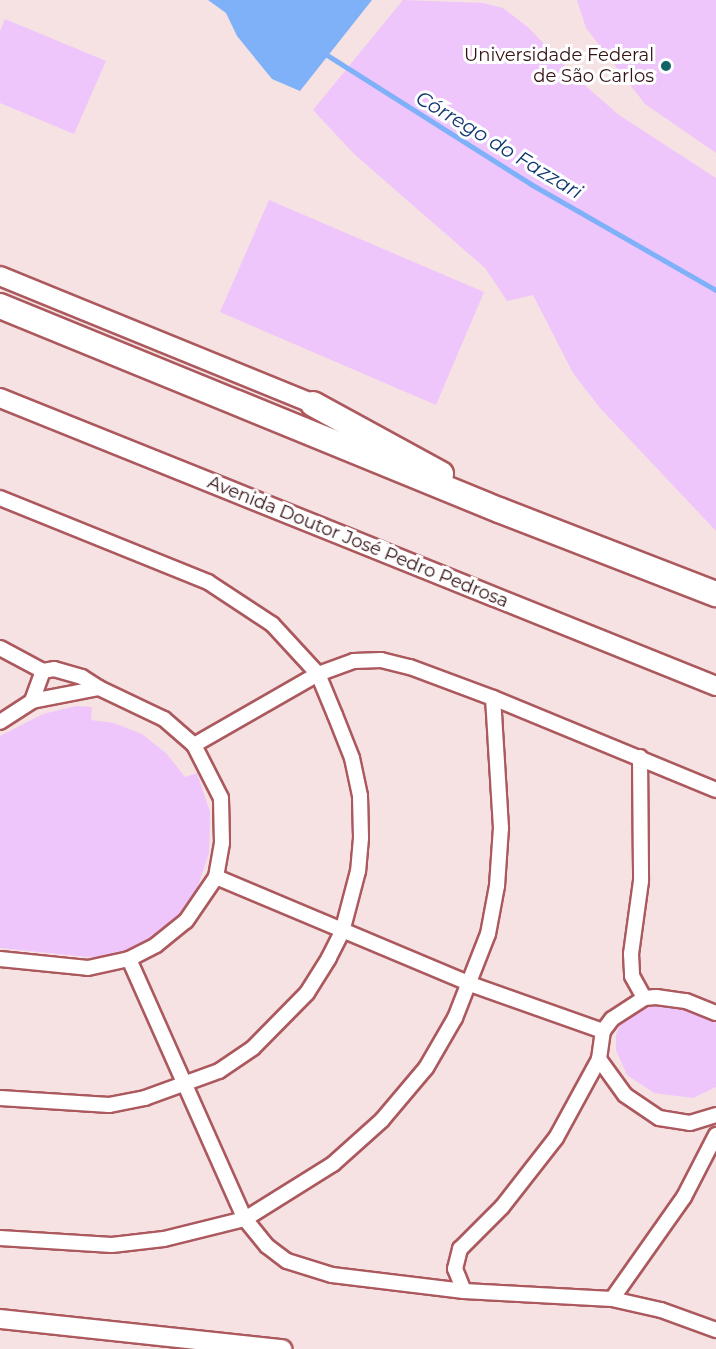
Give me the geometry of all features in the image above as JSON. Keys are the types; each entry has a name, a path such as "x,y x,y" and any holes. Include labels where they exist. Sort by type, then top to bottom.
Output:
{"highway":[{"path":"0,306 499,510 714,606"},
{"path":"0,322 455,509 714,606"},
{"path":"313,404 398,447 499,510"}],"street":[{"path":"0,276 313,404"},
{"name":"Avenida Doutor José Pedro Pedrosa","path":"0,398 716,686"},
{"path":"0,498 208,582 272,624 318,674 352,758 360,796 358,871 342,932 307,993 282,1023 219,1071 182,1085 109,1105 0,1098"},
{"path":"0,648 43,671 70,672 164,719 194,745 221,798 222,843 216,877 186,921 156,945 129,959 88,968 0,959"},
{"path":"194,745 318,674 354,661 381,660 410,667 493,698 716,790"},
{"path":"32,701 43,671"},
{"path":"0,722 32,701 99,688"},
{"path":"0,1238 112,1245 164,1239 245,1219 333,1164 382,1120 426,1068 470,984 488,934 497,886 501,828 493,698"},
{"path":"640,757 641,881 631,954 632,976 644,998"},
{"path":"216,877 470,984 603,1031"},
{"path":"129,959 182,1085 245,1219 267,1246 308,1270 464,1291 612,1299 661,1310 716,1330"},
{"path":"464,1291 456,1269 459,1249 532,1171 574,1109 599,1059 603,1031 612,1018 644,998 670,998 716,1013"},
{"path":"599,1059 625,1095 660,1118 690,1123 716,1115"},
{"path":"612,1299 684,1197 716,1135"},
{"path":"0,1319 282,1349"}],"shaded area":[{"path":"403,0 483,3 503,8 529,28 572,74 619,115 716,178 716,531 600,408 573,373 533,295 507,301 485,268 354,154 313,110"},
{"name":"Universidade Federal de São Carlos","path":"577,0 716,0 716,153 645,104 586,28"},
{"path":"5,19 106,61 74,134 0,103 0,31"},
{"path":"269,200 484,292 436,405 220,312"},
{"path":"76,706 92,707 91,720 114,723 142,734 167,754 185,777 197,773 210,812 209,853 196,892 170,925 136,947 96,958 0,948 0,736 43,714"},
{"path":"642,1003 689,1004 716,1021 716,1087 693,1098 654,1093 627,1075 616,1050 616,1035 621,1022"}],"water":[{"path":"208,0 372,0 300,91 272,79 237,36 226,13"}],"waterway":[{"name":"Córrego do Fazzari","path":"324,53 531,184 716,290"}],"place":[{"name":"Universidade Federal de São Carlos","path":"666,66"}]}
